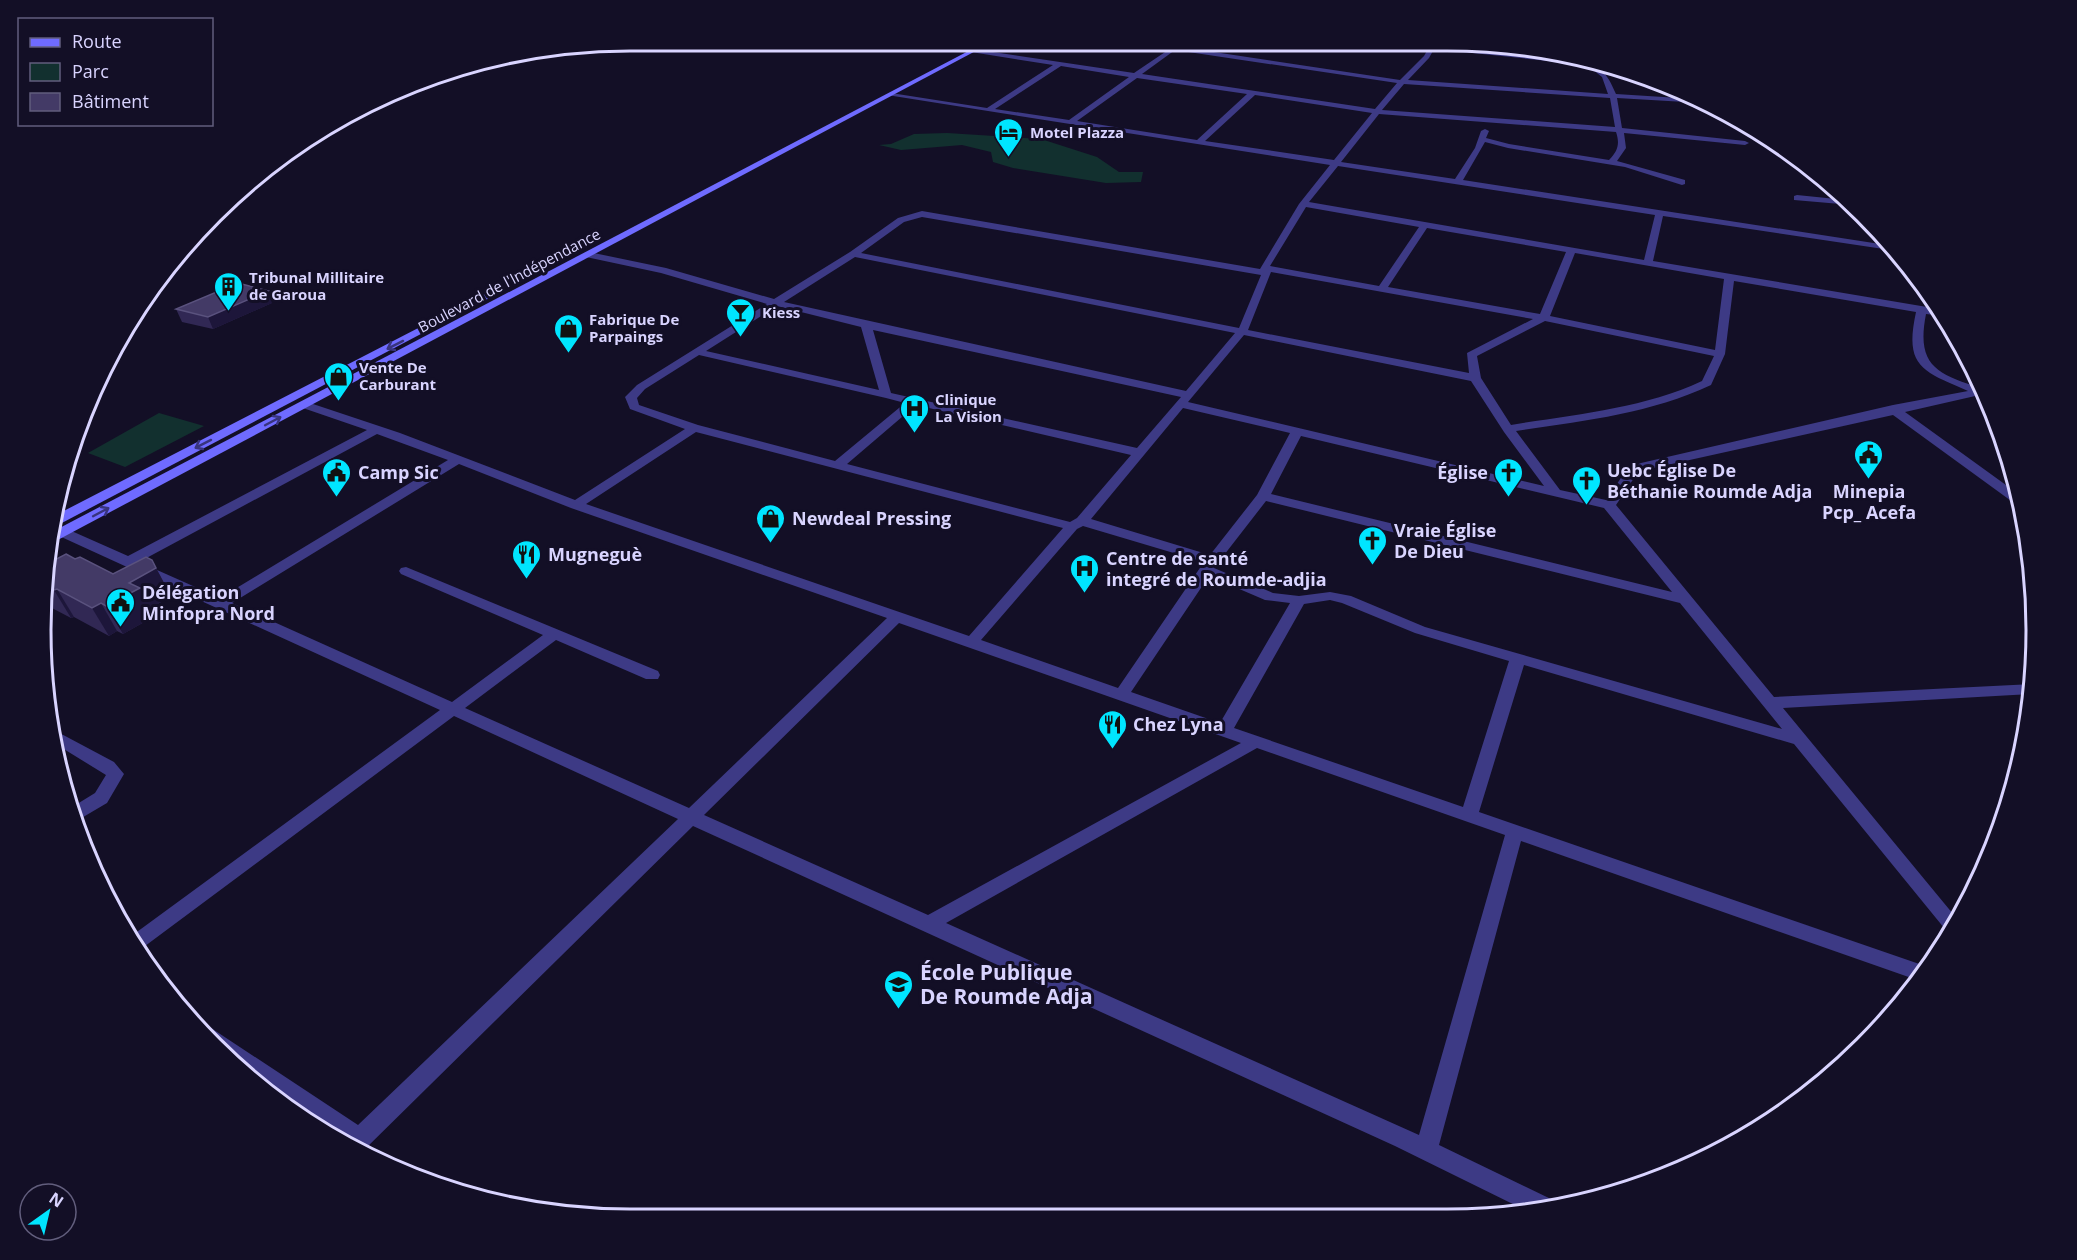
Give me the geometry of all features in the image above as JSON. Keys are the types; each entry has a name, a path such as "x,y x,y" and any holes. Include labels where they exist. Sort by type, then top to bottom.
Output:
{"main road":[{"name":"Boulevard de l'Indépendance","path":"61,523 966,51"},
{"name":"Boulevard de l'Indépendance","path":"61,523 304,405 891,95 967,51"}],"street":[{"path":"994,51 1060,64 1377,112 1619,130 1745,143"},
{"path":"1072,121 1169,51"},
{"path":"1201,51 1402,82 1679,100"},
{"path":"971,643 1141,453 1243,330 1265,270 1303,204 1377,112 1430,51"},
{"path":"1480,52 1528,57"},
{"path":"990,109 1060,64"},
{"path":"1600,72 1605,76 1613,96 1624,146 1622,152 1611,162"},
{"path":"1200,141 1252,93"},
{"path":"891,95 1881,247"},
{"path":"1458,181 1479,148 1488,120"},
{"path":"1482,138 1508,146 1643,169 1682,182"},
{"path":"1797,198 1836,202"},
{"path":"1303,204 1930,311"},
{"path":"1648,263 1660,211"},
{"path":"1720,354 1544,318 922,214 900,220 853,254 641,387 631,397 634,407 694,428 1077,523 1209,564 1270,597 1299,600 1330,596 1346,598 1420,630 1801,740"},
{"path":"1381,290 1424,226"},
{"path":"1554,490 1508,429 1475,378 1471,355 1544,318 1570,251"},
{"path":"853,254 1475,378"},
{"path":"589,255 663,270 775,303 1185,400 1296,433 1554,490 1609,505 1947,921"},
{"path":"1508,429 1622,409 1691,391 1707,383 1720,354 1729,277"},
{"path":"1922,310 1917,328 1918,358 1925,367 1972,387"},
{"path":"866,325 886,395"},
{"path":"698,352 1141,453"},
{"path":"1609,505 1631,472 1645,466 1975,392"},
{"path":"839,464 914,401"},
{"path":"304,405 576,505 1914,971"},
{"path":"1893,409 2009,493"},
{"path":"576,505 694,428"},
{"path":"126,563 371,433"},
{"path":"1120,695 1209,564 1263,496 1296,433"},
{"path":"221,604 457,460"},
{"path":"1263,496 1688,600"},
{"path":"60,529 126,563 1426,1150 1533,1202"},
{"path":"406,571 652,675"},
{"path":"1224,731 1299,600"},
{"path":"358,1140 897,617"},
{"path":"141,940 554,633"},
{"path":"1468,816 1518,658"},
{"path":"1771,703 2023,689"},
{"path":"62,740 108,766 115,774 101,798 80,811"},
{"path":"928,924 1255,742"},
{"path":"1426,1150 1515,832"},
{"path":"252,1068 342,1132"}],"green space":[{"path":"947,133 1041,139 1097,157 1119,172 1143,172 1141,182 1106,183 1013,168 993,162 991,152 962,145 901,150 879,145 891,144 914,134"},
{"path":"159,413 204,426 125,467 88,453"}],"building":[{"path":"238,283 268,291 208,317 176,309"},
{"path":"66,554 75,559 80,557 113,574 146,557 152,560 156,568 129,583 140,588 106,606 101,603 92,608 57,589 52,589 55,560"}],"place":[{"name":"Motel Plazza","path":"1009,158"},
{"name":"Tribunal Millitaire de Garoua","path":"228,312"},
{"name":"Kiess","path":"741,338"},
{"name":"Fabrique De Parpaings","path":"568,354"},
{"name":"Vente De Carburant","path":"338,402"},
{"name":"Clinique La Vision","path":"914,434"},
{"name":"Minepia Pcp_ Acefa","path":"1869,480"},
{"name":"Camp Sic","path":"337,498"},
{"name":"Église","path":"1509,498"},
{"name":"Uebc Église De Béthanie Roumde Adja","path":"1586,506"},
{"name":"Newdeal Pressing","path":"771,544"},
{"name":"Vraie Église De Dieu","path":"1373,566"},
{"name":"Mugneguè","path":"527,580"},
{"name":"Centre de santé integré de Roumde-adjia","path":"1085,594"},
{"name":"Délégation Minfopra Nord","path":"121,628"},
{"name":"Chez Lyna","path":"1112,750"},
{"name":"École Publique De Roumde Adja","path":"899,1010"}]}
